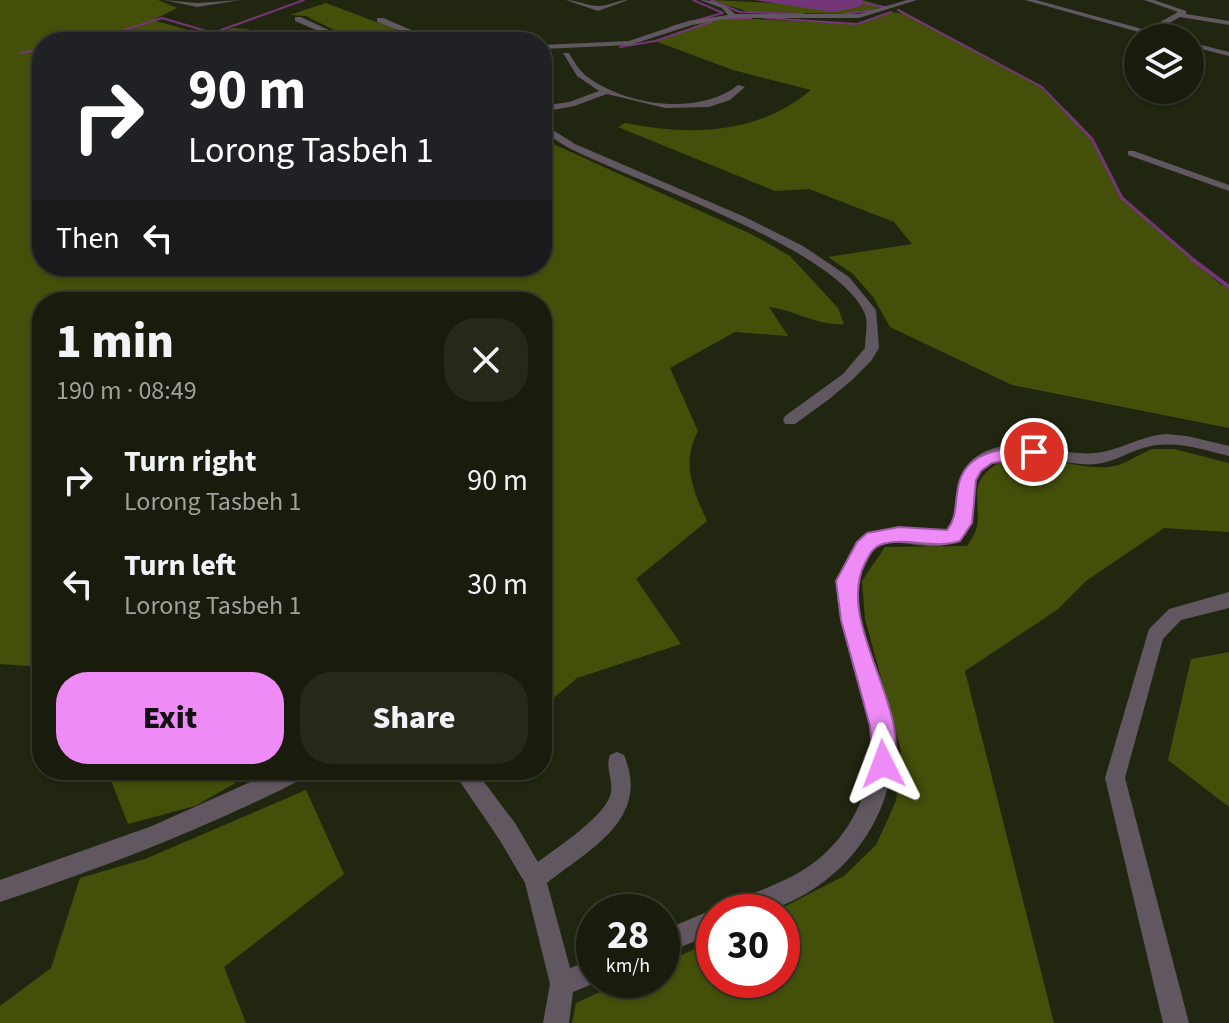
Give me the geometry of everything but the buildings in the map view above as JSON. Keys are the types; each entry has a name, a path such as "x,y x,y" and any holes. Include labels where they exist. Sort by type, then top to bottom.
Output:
{"street":[{"path":"167,0 197,5 238,0"},
{"path":"569,0 598,9 625,0"},
{"path":"703,0 724,7 733,16"},
{"path":"552,47 630,43 691,23 733,16 859,16 914,0"},
{"path":"1028,0 1124,26"},
{"path":"1147,0 1177,8 1184,12 1182,15"},
{"path":"1163,24 1182,15 1229,23"},
{"path":"298,19 327,32"},
{"path":"380,20 411,32"},
{"path":"1204,48 1229,54"},
{"path":"566,55 583,78 606,91 642,101 689,106 722,101 741,87"},
{"path":"552,107 606,91"},
{"path":"552,133 575,150 789,241 825,263 856,293 875,324 872,350 858,367 790,420"},
{"path":"1131,153 1229,188"},
{"path":"777,894 826,867 862,822 876,792 883,764 881,726 851,620 846,581 863,547 874,538 899,535 939,539 953,536 963,523 967,480 975,467 988,458 1034,452 1099,458 1144,442 1168,439 1229,451"},
{"path":"1176,1023 1115,778 1155,635 1175,614 1229,600"},
{"path":"535,879 608,817 620,803 622,787 617,762"},
{"path":"0,891 131,848 229,807 280,780"},
{"path":"469,780 507,831 535,879 562,984 556,1023"},
{"path":"562,984 576,978"}],"green space":[{"path":"0,0 158,0 177,8 153,20 195,32 32,32 32,276 552,276 552,143 753,235 790,256 838,308 844,324 824,323 769,307 788,336 735,332 670,368 698,431 690,454 691,476 707,521 636,579 681,644 577,678 552,699 552,292 32,292 32,666 0,664"},
{"path":"711,0 860,7 863,0 885,7 848,14 749,12"},
{"path":"326,3 403,32 338,32 306,16 290,15"},
{"path":"891,12 906,14 1042,87 1092,139 1122,198 1220,284 1229,287 1229,428 1012,385 890,327 873,297 853,274 828,257 912,244 894,222 809,189 775,191 618,127 625,123 699,130 746,124 790,105 811,90 733,70 655,41 700,24 731,18 857,24"},
{"path":"233,28 254,32 217,32"},
{"path":"1152,449 1174,449 1229,463 1229,532 1164,528 1086,581 1057,610 965,671 1054,1023 572,1023 576,1003 587,998 680,998 680,956 696,948 696,998 800,998 800,899 844,876 876,845 896,801 901,751 865,619 862,581 885,547 967,546 978,523 980,482 996,465 1012,459 1029,458 1085,466 1119,465"},
{"path":"1229,652 1229,807 1168,760 1191,659"},
{"path":"111,780 240,780 195,806 128,824"},
{"path":"306,790 344,874 224,967 246,1023 0,1023 0,1006 51,968 80,878 145,859"}],"shaded area":[{"path":"754,0 863,0 860,7 833,12"}],"waterway":[{"path":"216,32 304,0"},
{"path":"672,27 723,13 693,0"},
{"path":"711,0 740,12 803,14"},
{"path":"862,3 885,7"},
{"path":"845,14 874,10"},
{"path":"898,10 1042,87 1068,114"},
{"path":"765,18 857,24 891,12"},
{"path":"118,32 162,18 210,32"},
{"path":"725,19 751,18"},
{"path":"620,47 655,41 711,22"},
{"path":"20,53 32,51"},
{"path":"1066,112 1092,139 1122,198 1195,261"},
{"path":"1192,259 1229,287"}],"route":[{"path":"883,764 881,726 851,620 846,581 863,547 874,538 899,535 939,539 953,536 963,523 967,480 975,467 988,458 1009,452 1034,452"}]}
